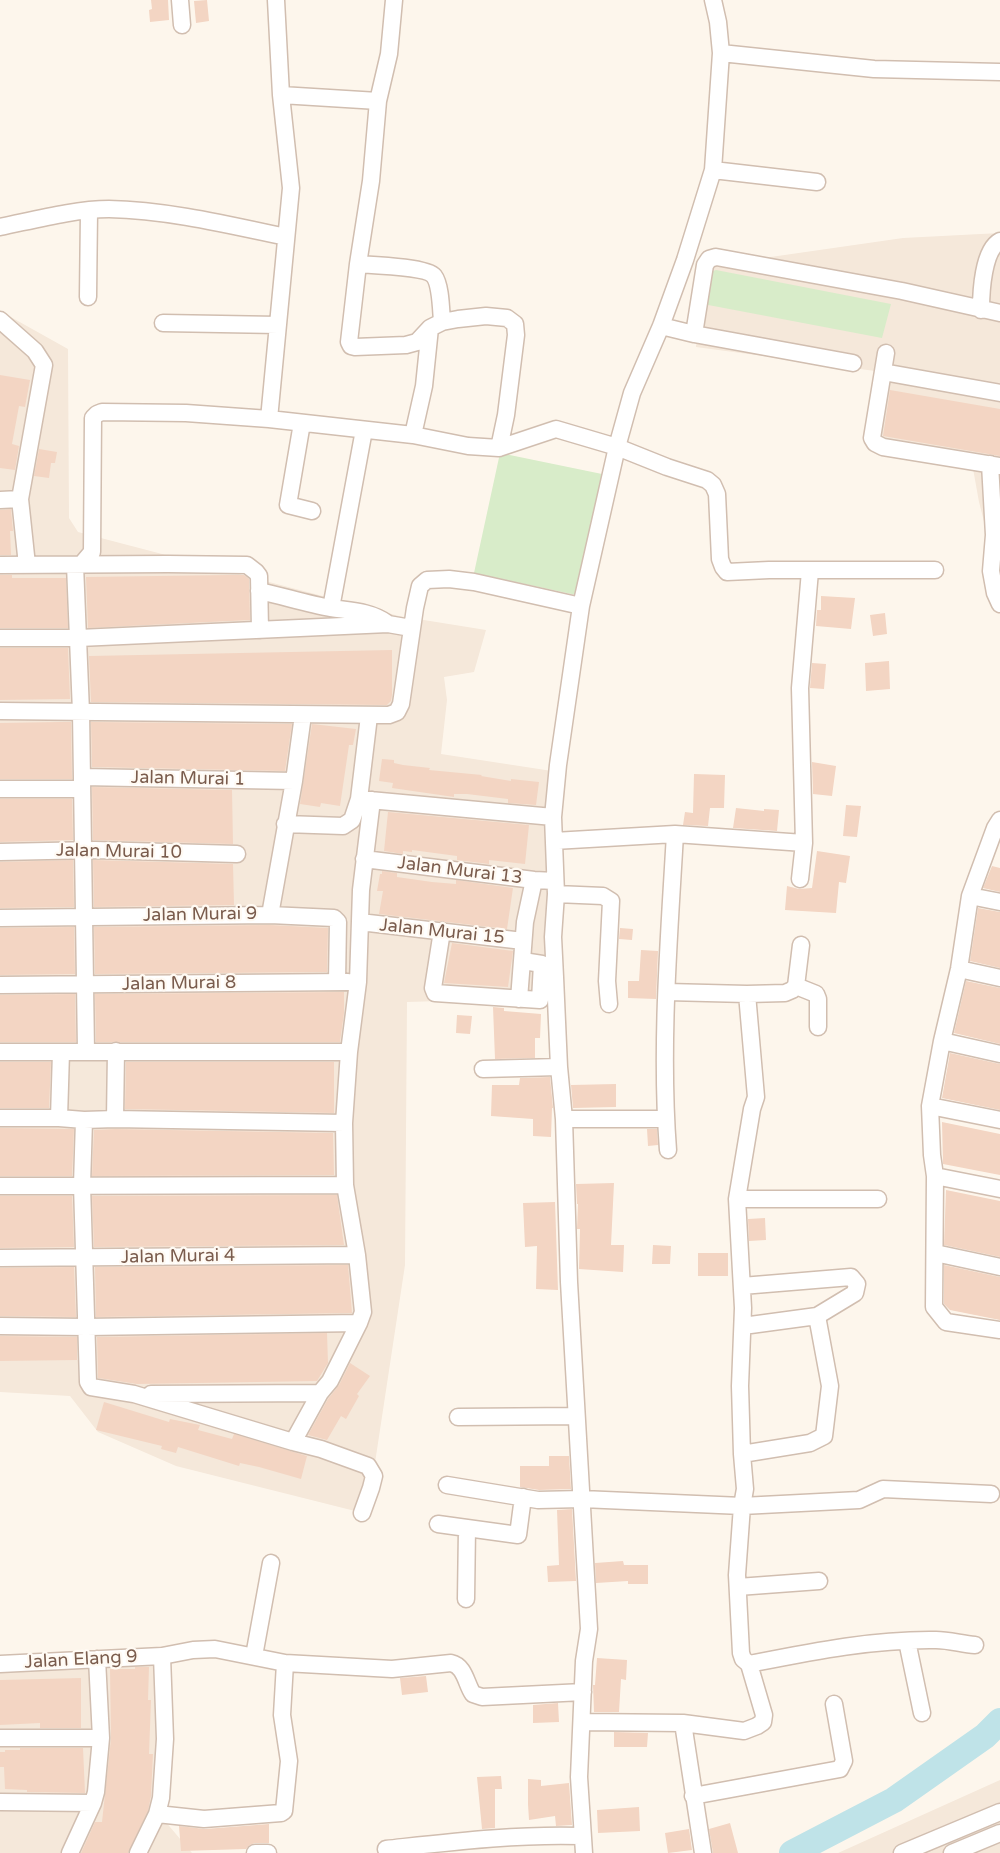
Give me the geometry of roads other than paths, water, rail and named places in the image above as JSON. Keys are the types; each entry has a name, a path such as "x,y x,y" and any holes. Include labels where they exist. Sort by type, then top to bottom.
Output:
{"street":[{"path":"180,0 182,25"},
{"path":"270,419 291,188 281,95 276,0"},
{"path":"394,0 389,54 378,101 371,181 358,264 349,342 351,346 367,348 406,345 417,342 436,325 458,319 486,316 507,318 515,324 516,335 511,383 499,448"},
{"path":"584,1853 581,1836 579,1777 584,1661 589,1629 569,1282 564,1118 559,1067 554,937 553,817 558,765 581,606 600,531 617,447 632,393 661,326 713,170 721,54 718,22 713,0"},
{"path":"721,54 874,69 1000,72"},
{"path":"281,95 378,101"},
{"path":"713,170 817,182"},
{"path":"0,227 64,214 108,209 152,213 216,223 286,237"},
{"path":"88,297 89,212"},
{"path":"981,310 982,290 988,258 993,247 1000,241"},
{"path":"694,334 704,264 716,257 902,291 1000,314"},
{"path":"358,264 395,266 430,272 436,280 438,288 436,325 412,435"},
{"path":"0,320 35,351 44,365 20,499 27,564"},
{"path":"163,323 278,325"},
{"path":"661,326 694,334 853,363"},
{"path":"886,354 872,438 875,442 883,447 995,465 997,536 991,571 995,593 1000,604"},
{"path":"882,372 1000,393"},
{"path":"86,1051 78,565 92,552 94,418 97,414 102,412 186,413 270,419 412,435 468,446 499,448 556,429 617,447 667,467 707,480 714,485 717,494 720,559 727,572 769,570 935,570"},
{"path":"302,423 288,505 312,511"},
{"path":"332,608 364,430"},
{"path":"0,500 20,499"},
{"path":"0,565 247,565 259,576 260,630"},
{"path":"800,879 804,844 800,688 810,571"},
{"path":"0,711 388,716 397,712 401,704 411,628 420,586 428,580 436,578 474,582 581,606"},
{"path":"259,591 332,608 366,613 380,618 388,624"},
{"path":"0,638 79,638 388,624 411,628"},
{"path":"270,914 294,781 303,715"},
{"path":"293,1442 320,1394 330,1381 359,1323 362,1312 357,1256 345,1185 344,1123 348,1052 358,982 369,716"},
{"name":"Jalan Murai 1","path":"0,789 82,782 294,781"},
{"path":"366,800 553,817"},
{"path":"285,824 343,826 352,820 366,800"},
{"path":"1000,820 994,828 970,896 959,969 942,1041 930,1106 935,1176 934,1307 946,1322 1000,1330"},
{"path":"554,842 675,834 804,844"},
{"path":"668,1150 666,1119 667,992 675,834"},
{"name":"Jalan Murai 10","path":"0,852 83,850 237,854"},
{"name":"Jalan Murai 13","path":"364,859 534,880 555,887 603,896 610,902 607,981 609,1004"},
{"path":"442,932 432,988 435,993 541,999 542,964 523,961 525,922 534,880"},
{"path":"970,896 1000,902"},
{"name":"Jalan Murai 9","path":"0,918 270,914 328,917 336,919 338,922 338,981"},
{"name":"Jalan Murai 15","path":"360,922 524,941"},
{"path":"667,992 785,993 796,986 800,945"},
{"path":"959,969 1000,978"},
{"name":"Jalan Murai 8","path":"0,985 358,982"},
{"path":"796,986 816,994 818,999 818,1027"},
{"path":"582,1722 683,1723 744,1731 763,1722 764,1715 749,1664 740,1653 737,1575 745,1488 740,1386 742,1286 737,1199 756,1097 747,994"},
{"path":"942,1041 1000,1054"},
{"path":"0,1052 348,1052"},
{"path":"59,1118 61,1052"},
{"path":"115,1119 116,1052"},
{"path":"483,1069 559,1067"},
{"path":"930,1106 1000,1120"},
{"path":"0,1118 344,1123"},
{"path":"564,1118 666,1119"},
{"path":"84,1120 82,1185 88,1382 91,1387 134,1394 293,1442 321,1448 368,1466 374,1476 372,1488 362,1514"},
{"path":"935,1176 1000,1190"},
{"path":"0,1186 345,1185"},
{"path":"737,1199 878,1199"},
{"path":"935,1253 1000,1267"},
{"name":"Jalan Murai 4","path":"0,1258 357,1256"},
{"path":"742,1286 846,1277 852,1277 857,1284 855,1293 817,1316 742,1326"},
{"path":"742,1454 810,1443 824,1436 830,1386 817,1316"},
{"path":"0,1326 86,1327 359,1323"},
{"path":"134,1394 320,1394"},
{"path":"458,1417 576,1416"},
{"path":"447,1486 538,1500 582,1498 742,1506 859,1500 883,1489 991,1494"},
{"path":"438,1524 518,1535 523,1497"},
{"path":"466,1599 467,1528"},
{"path":"254,1656 271,1563"},
{"path":"738,1587 819,1581"},
{"path":"749,1664 816,1651 907,1641 938,1640 974,1645"},
{"path":"907,1641 922,1713"},
{"name":"Jalan Elang 9","path":"0,1664 162,1656 193,1650 215,1649 285,1663 392,1670 451,1663 456,1664 460,1668 473,1694 482,1697 583,1692"},
{"path":"138,1853 157,1814 161,1798 165,1740 162,1656"},
{"path":"70,1853 93,1803 96,1792 101,1738 97,1659"},
{"path":"157,1814 204,1819 234,1818 281,1813 284,1811 289,1761 282,1715 285,1663"},
{"path":"693,1796 840,1769 844,1761 834,1704"},
{"path":"683,1723 703,1853"},
{"path":"0,1738 101,1738"},
{"path":"0,1802 93,1803"},
{"path":"902,1853 994,1814 998,1834 952,1853"},
{"path":"386,1849 444,1842 546,1835 581,1836"},
{"path":"255,1853 268,1853"}],"waterway":[{"path":"792,1853 894,1800 985,1736 1000,1721"}]}
